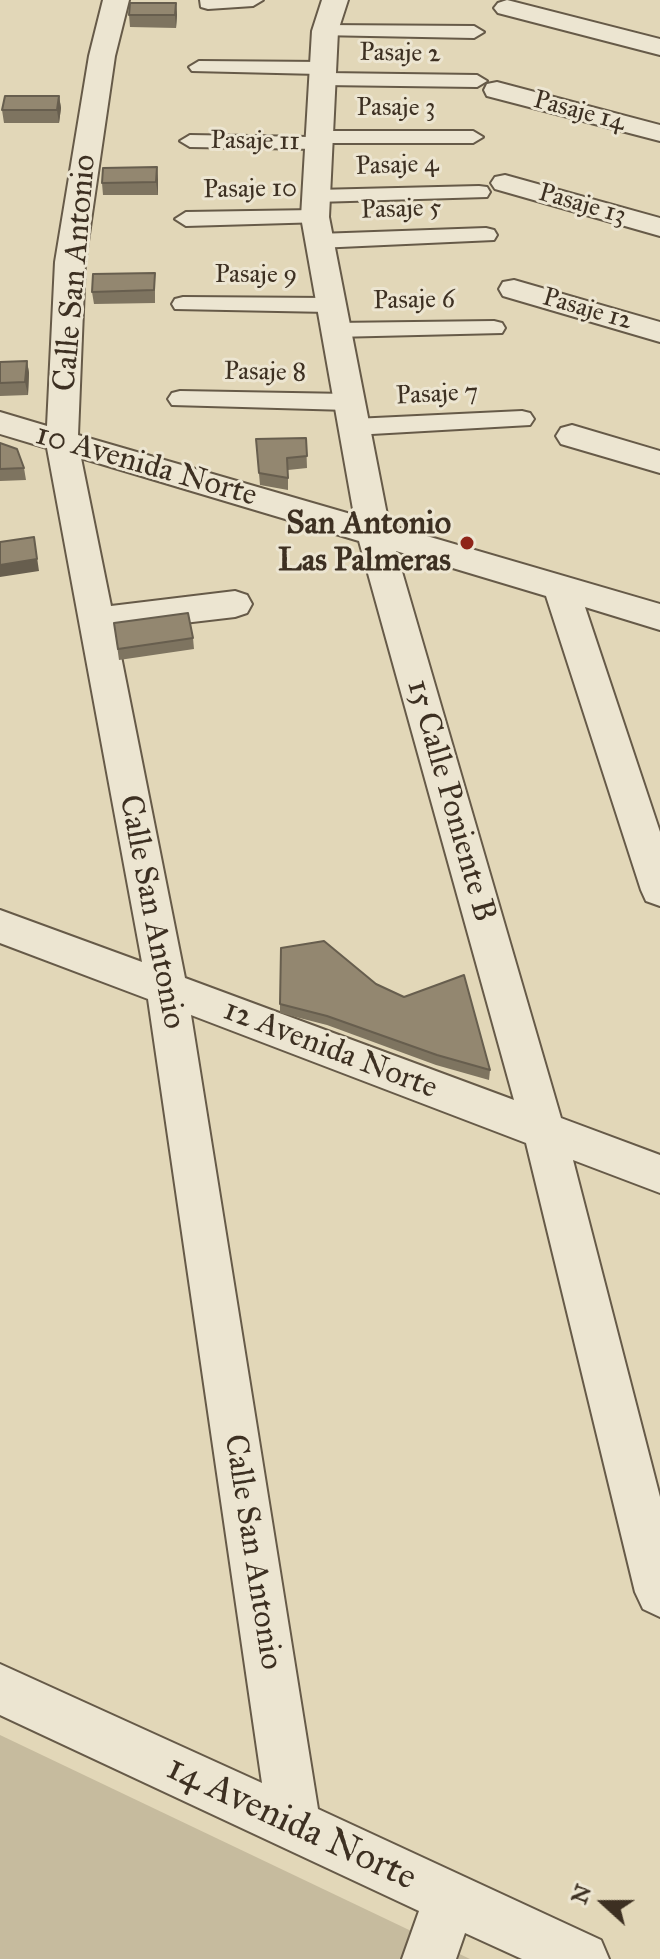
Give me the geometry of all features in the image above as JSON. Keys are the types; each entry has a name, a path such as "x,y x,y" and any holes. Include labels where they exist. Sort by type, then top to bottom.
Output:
{"street":[{"name":"Calle San Antonio","path":"116,0 102,56 70,262 62,441 167,989 294,1826"},
{"path":"208,3 253,0"},
{"path":"507,8 660,47"},
{"path":"330,16 474,32"},
{"name":"15 Calle Poniente B","path":"330,16 323,74 316,218 331,317 374,533 544,1131 660,1592"},
{"path":"199,67 323,74"},
{"name":"Pasaje 2","path":"323,74 487,86"},
{"name":"Pasaje 14","path":"487,86 660,133"},
{"name":"Pasaje 3","path":"319,140 473,137"},
{"name":"Pasaje 11","path":"190,141 319,140"},
{"name":"Pasaje 4","path":"316,218 492,188"},
{"name":"Pasaje 13","path":"492,188 660,227"},
{"name":"Pasaje 10","path":"186,219 316,218"},
{"name":"Pasaje 5","path":"316,218 486,235"},
{"name":"Pasaje 12","path":"514,289 660,332"},
{"name":"Pasaje 9","path":"183,304 331,317"},
{"name":"Pasaje 6","path":"331,317 494,328"},
{"name":"Pasaje 8","path":"180,399 351,415"},
{"name":"Pasaje 7","path":"351,415 522,419"},
{"name":"10 Avenida Norte","path":"0,423 660,617"},
{"path":"572,436 660,462"},
{"path":"561,588 660,890"},
{"path":"96,621 235,604"},
{"name":"12 Avenida Norte","path":"3,932 167,989 660,1174"},
{"name":"14 Avenida Norte","path":"0,1689 582,1959"},
{"path":"429,1959 450,1898"}],"shaded area":[{"path":"0,1735 470,1959 0,1959"}],"building":[{"path":"130,3 176,3 175,15 129,15"},
{"path":"5,96 59,96 57,110 2,110"},
{"path":"157,167 156,182 102,183 103,168"},
{"path":"155,273 154,290 92,292 93,274"},
{"path":"27,361 25,382 0,383 0,362"},
{"path":"306,438 307,456 287,458 288,478 259,473 256,439"},
{"path":"0,443 17,449 24,468 0,469"},
{"path":"34,537 37,559 0,565 0,542"},
{"path":"188,613 193,638 118,649 114,623"},
{"path":"324,941 376,984 404,997 464,975 490,1070 437,1055 327,1016 280,1004 281,948"}],"place":[{"name":"San Antonio Las Palmeras","path":"467,543"}]}
